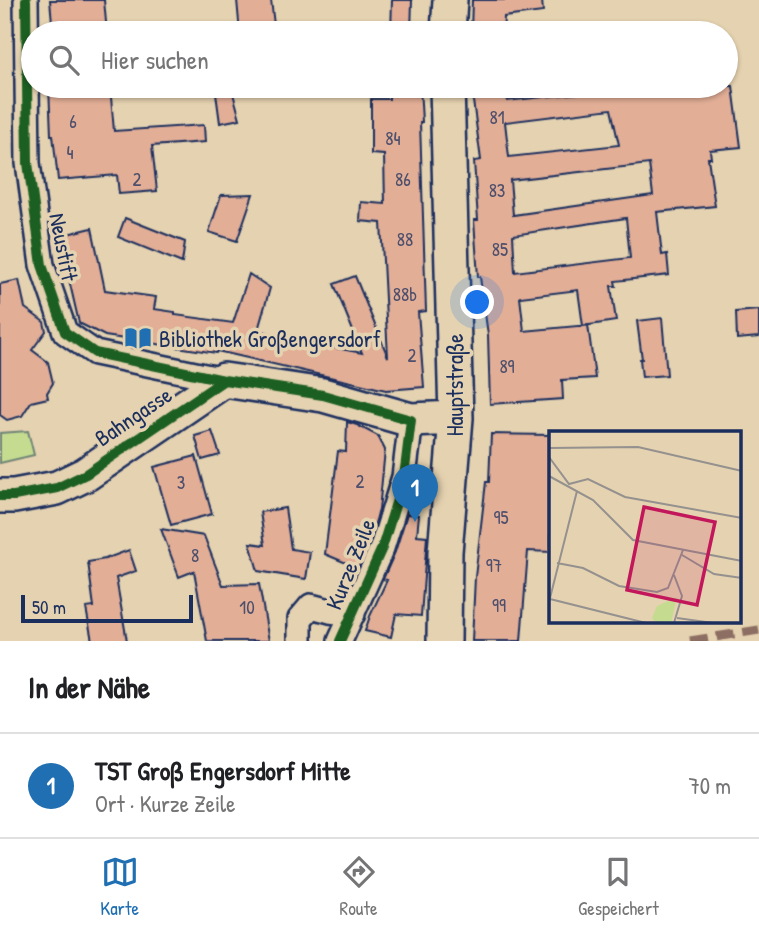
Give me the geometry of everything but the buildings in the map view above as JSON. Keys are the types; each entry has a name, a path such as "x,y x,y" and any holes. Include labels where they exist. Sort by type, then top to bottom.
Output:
{"main road":[{"path":"449,21 450,0"},
{"name":"Hauptstraße","path":"444,641 445,552 456,418 447,98"},
{"path":"224,380 323,396 411,420 456,418"},
{"name":"Bahngasse","path":"0,496 57,488 86,474 224,380"}],"street":[{"name":"Neustift","path":"26,0 26,21"},
{"name":"Neustift","path":"28,98 29,163 42,265 65,332 95,353 224,380"},
{"name":"Kurze Zeile","path":"340,641 382,548 404,477 411,420"},
{"name":"Kurze Zeile","path":"300,641 300,619 311,606 352,614"}],"green space":[{"path":"28,431 34,455 0,463 0,433"}],"marked path":[{"path":"690,641 759,630"}],"cycle path":[{"path":"26,0 26,21"},
{"path":"27,98 28,163 42,265 65,332 95,353 224,380 323,395 411,420 404,477 382,548 340,641"},
{"path":"0,496 57,488 86,474 224,380"}],"place":[{"name":"Bibliothek Großengersdorf","path":"138,338"},
{"name":"TST Groß Engersdorf Mitte","path":"415,522"}]}
